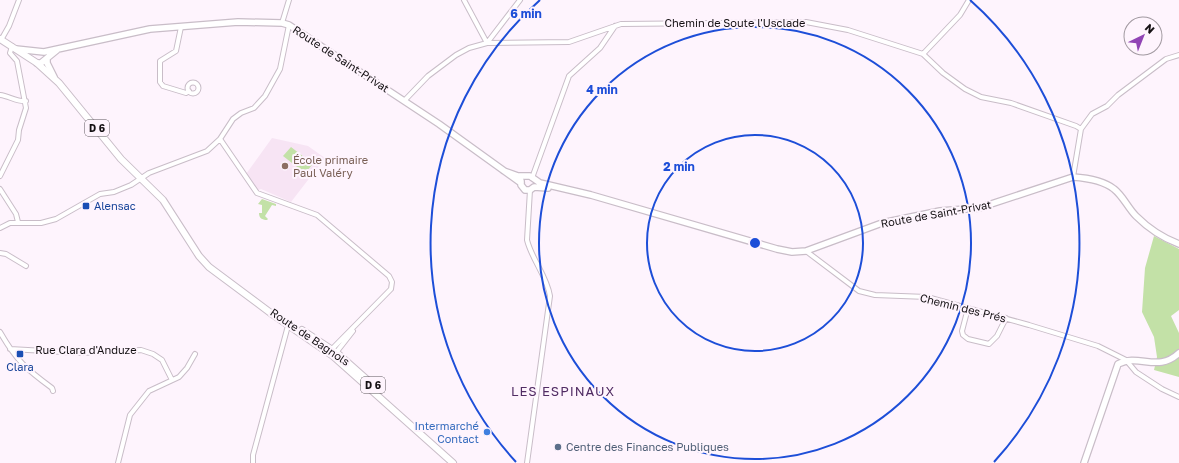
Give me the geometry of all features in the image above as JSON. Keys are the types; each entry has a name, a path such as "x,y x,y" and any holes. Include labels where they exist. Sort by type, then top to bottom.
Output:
{"main road":[{"name":"Route de Bagnols","path":"1,39 37,63 54,77 81,107 121,159 169,208 199,256 209,266 256,302 333,353 358,373 451,460"},
{"name":"D 6","path":"451,460 459,463"}],"street":[{"path":"1,39 9,26 19,0"},
{"path":"282,23 289,0"},
{"path":"464,0 487,43 520,0"},
{"path":"922,54 960,15 969,0"},
{"name":"Route de Saint-Privat","path":"14,48 47,54 61,48 150,29 238,22 282,23 289,25 404,101 504,171 528,183 591,194 777,249 792,252 806,251 882,223 940,211 979,208 1073,177 1100,182 1114,189 1134,214 1146,226 1179,244"},
{"name":"Chemin de Soute l'Usclade","path":"404,101 428,76 456,55 468,48 487,43 570,42 621,24 806,22 848,30 922,54 943,73 965,89 981,97 1027,108 1081,129"},
{"path":"0,228 18,222 41,223 56,218 100,194 114,192 142,179 149,173 207,151 220,138 233,119 241,113 254,108 266,96 280,69 289,25"},
{"path":"527,463 550,296 548,284 528,248 528,183 569,76 600,48 615,26"},
{"path":"181,27 176,50 160,61 160,82 163,86 186,93 189,91"},
{"path":"0,176 18,140 19,130 26,108 26,101 21,88 17,61 10,53 14,48"},
{"path":"37,63 38,59 47,54 47,63 54,77"},
{"path":"1073,177 1081,129 1092,114 1107,106 1118,95 1166,60 1179,55"},
{"path":"0,95 22,102 26,101"},
{"path":"220,138 257,193 316,215 389,276 392,282 391,289 333,353"},
{"path":"0,189 16,214 18,222"},
{"name":"Chemin des Prés","path":"806,251 844,282 859,291 875,295 927,297 1006,318 1098,346 1126,360 1136,372 1162,389 1179,397"},
{"path":"0,254 6,254 26,266"},
{"path":"968,308 962,331 963,335 976,341 989,344 994,341 1006,318"},
{"path":"253,463 253,455 289,324"},
{"path":"0,332 10,350 23,366 52,388 53,391"},
{"name":"Rue Clara d'Anduze","path":"10,350 81,353 141,350 153,354 162,360 172,380"},
{"path":"1084,463 1118,364 1126,360 1149,363 1164,362 1179,353"},
{"path":"118,463 130,415 149,391 179,377 187,368 195,354"}],"shaded area":[{"name":"École primaire Paul Valéry","path":"272,138 308,146 325,158 291,202 261,189 258,190 246,174"}],"green space":[{"path":"291,147 313,164 305,173 283,156"},
{"path":"262,199 276,204 276,206 272,205 265,216 268,219 267,220 264,220 259,215 259,213 262,213 262,205 258,204"},
{"path":"1154,236 1179,249 1179,310 1171,316 1179,333 1179,377 1154,370 1157,357 1154,337 1142,312 1145,268"}],"place":[{"name":"École primaire Paul Valéry","path":"285,166"},
{"name":"Alensac","path":"86,206"},
{"name":"Clara","path":"20,354"},
{"name":"Intermarché Contact","path":"487,432"},
{"name":"Centre des Finances Publiques","path":"558,447"}],"district":[{"name":"LES ESPINAUX","path":"563,391"}]}
